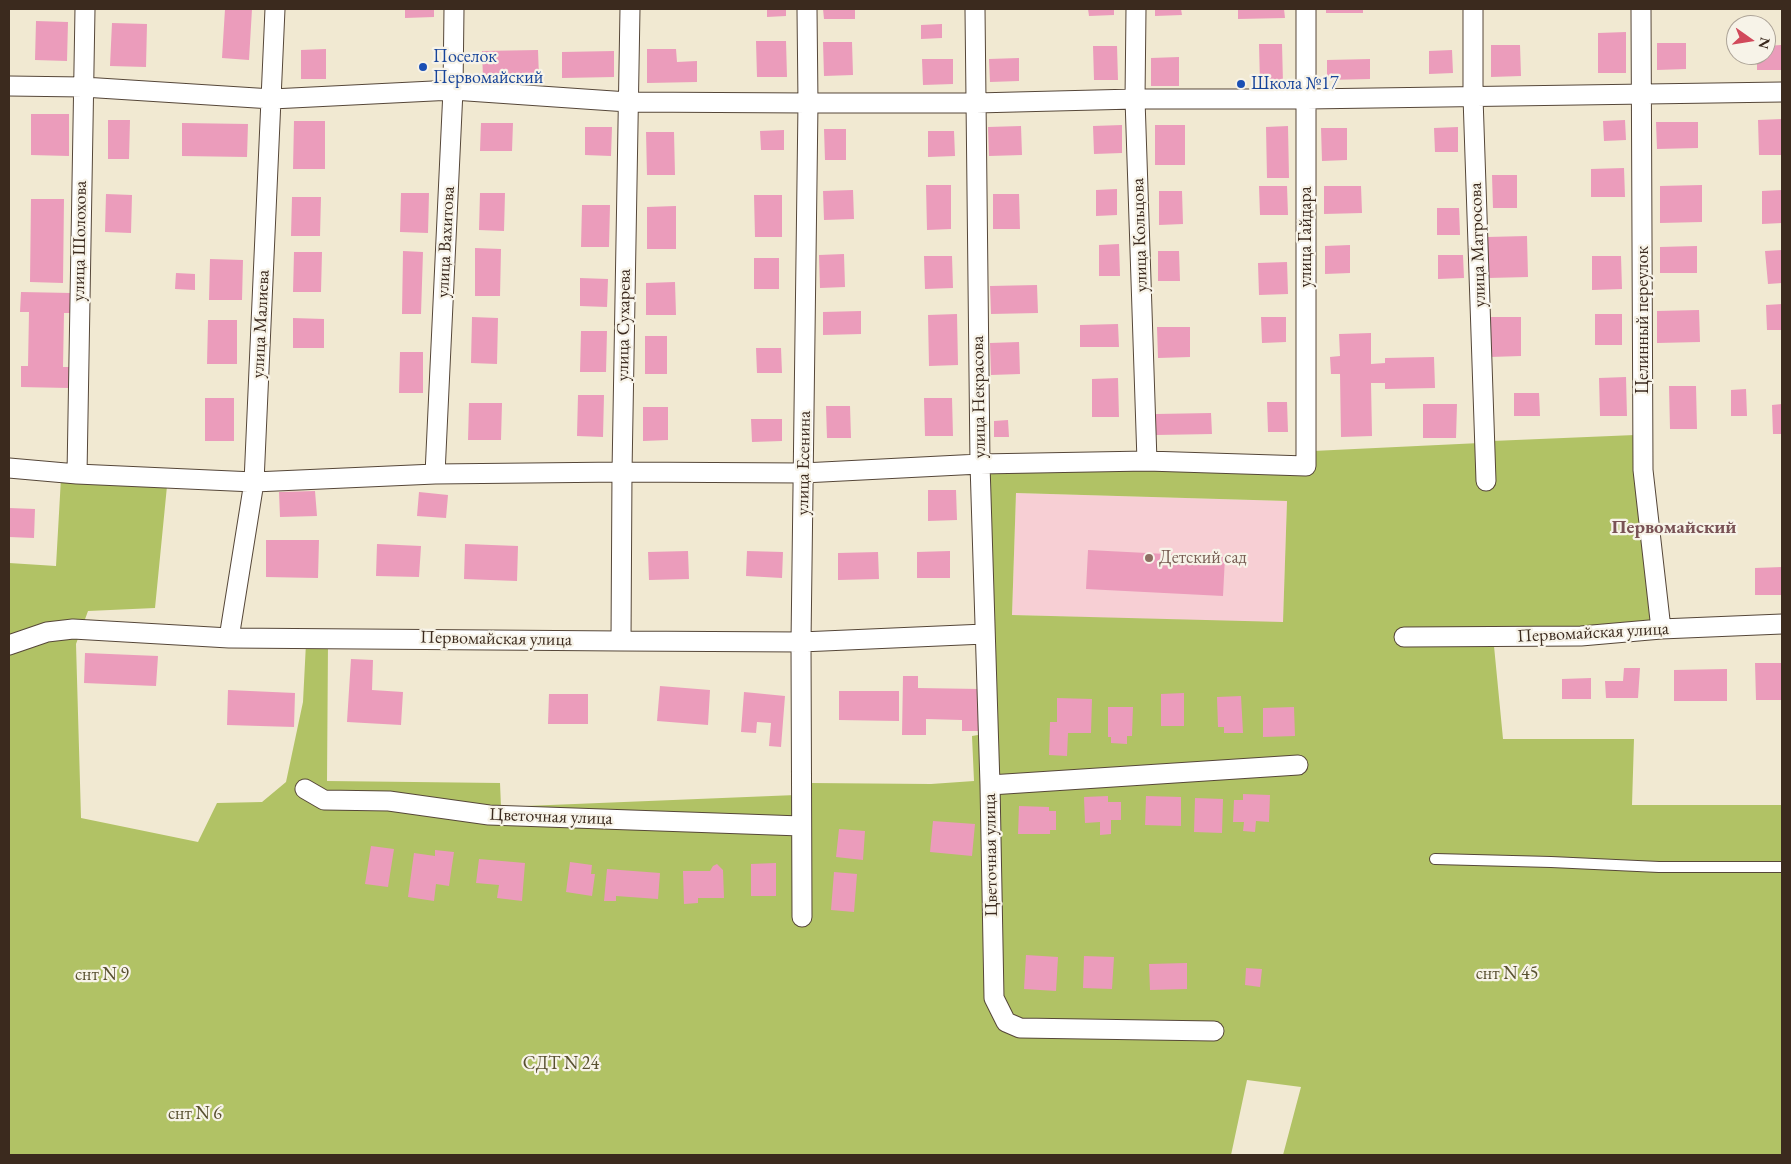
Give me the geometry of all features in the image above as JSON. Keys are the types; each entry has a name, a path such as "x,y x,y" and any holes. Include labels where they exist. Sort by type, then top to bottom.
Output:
{"street":[{"name":"улица Шолохова","path":"76,474 84,9"},
{"name":"улица Малиева","path":"229,638 254,482 275,9"},
{"name":"улица Вахитова","path":"435,474 454,90 454,9"},
{"name":"улица Сухарева","path":"621,641 630,9"},
{"name":"улица Есенина","path":"802,916 801,642 808,103 807,9"},
{"name":"улица Некрасова","path":"975,9 980,464 990,785"},
{"name":"улица Кольцова","path":"1136,9 1135,99 1148,461"},
{"name":"улица Гайдара","path":"1148,461 1306,466 1306,9"},
{"name":"улица Матросова","path":"1473,9 1473,97 1486,480"},
{"name":"Целинный переулок","path":"1641,9 1643,470 1661,629"},
{"path":"9,86 83,87 272,99 454,90 628,102 808,103 976,103 1135,99 1306,99 1782,92"},
{"path":"9,468 76,474 254,482 435,474 803,473 980,464 1148,461"},
{"name":"Первомайская улица","path":"1404,637 1581,636 1661,629 1782,624"},
{"name":"Первомайская улица","path":"9,644 47,632 73,629 229,638 801,642 985,634"},
{"name":"Цветочная улица","path":"1214,1031 1020,1028 1006,1022 994,998 990,785 1298,765"},
{"name":"Цветочная улица","path":"304,790 324,800 389,801 489,815 802,826"}],"lane":[{"path":"1435,859 1659,867 1782,868"}],"shaded area":[{"name":"Детский сад","path":"1016,493 1287,501 1283,623 1012,615"}],"green space":[{"path":"1635,435 1656,625 1494,646 1503,739 1634,739 1632,805 1782,805 1782,1155 1283,1155 1301,1087 1247,1080 1231,1155 9,1155 9,563 56,566 61,478 167,486 155,608 88,611 76,644 81,818 198,842 217,803 262,802 286,782 303,702 306,643 328,644 327,781 500,783 501,807 796,795 810,783 931,784 974,781 972,736 984,734 979,469 1147,468 1313,473 1313,451","holes":["1016,493 1287,501 1283,622 1012,615"]}],"building":[{"path":"225,9 252,9 249,60 222,58"},
{"path":"405,9 434,9 434,17 405,18"},
{"path":"767,9 786,9 786,16 767,17"},
{"path":"823,9 855,9 855,19 824,19"},
{"path":"1088,9 1114,9 1114,15 1089,16"},
{"path":"1155,9 1181,9 1182,15 1155,16"},
{"path":"1238,9 1284,9 1285,18 1238,19"},
{"path":"1326,9 1363,9 1363,13 1326,13"},
{"path":"36,21 68,22 67,61 35,60"},
{"path":"112,23 147,24 146,67 110,66"},
{"path":"942,24 942,38 921,39 921,25"},
{"path":"1626,32 1626,73 1598,73 1598,33"},
{"path":"756,41 786,41 787,77 757,77"},
{"path":"823,42 852,42 853,75 824,76"},
{"path":"1657,43 1686,43 1686,69 1657,70"},
{"path":"1259,44 1282,44 1283,83 1260,84"},
{"path":"1491,45 1520,45 1521,76 1491,77"},
{"path":"1776,45 1781,45 1782,70 1757,70 1757,65 1776,65"},
{"path":"1093,46 1117,46 1118,80 1094,80"},
{"path":"326,49 326,79 301,79 301,50"},
{"path":"647,49 676,49 677,62 697,61 697,82 647,83"},
{"path":"538,50 539,77 483,78 482,51"},
{"path":"1452,50 1453,73 1429,74 1429,51"},
{"path":"614,51 614,77 562,78 562,52"},
{"path":"1179,57 1179,86 1151,86 1151,58"},
{"path":"1019,58 1019,81 990,82 989,59"},
{"path":"922,59 953,59 953,84 923,85"},
{"path":"1370,59 1370,79 1327,80 1327,60"},
{"path":"31,114 69,114 69,156 31,155"},
{"path":"1782,119 1782,155 1759,155 1758,120"},
{"path":"108,120 130,120 129,159 108,159"},
{"path":"1625,120 1626,140 1604,141 1603,121"},
{"path":"294,121 325,121 325,169 293,169"},
{"path":"1656,122 1698,122 1698,148 1657,149"},
{"path":"182,123 248,124 247,157 182,156"},
{"path":"481,123 513,123 512,151 480,151"},
{"path":"1122,125 1122,153 1094,154 1093,126"},
{"path":"1155,125 1185,125 1185,165 1155,165"},
{"path":"1021,126 1022,155 989,156 988,127"},
{"path":"1288,126 1289,178 1267,178 1266,127"},
{"path":"585,127 612,127 611,156 585,155"},
{"path":"1458,127 1458,152 1435,152 1434,128"},
{"path":"1321,128 1347,128 1347,160 1322,161"},
{"path":"824,129 846,129 846,160 825,160"},
{"path":"784,130 784,150 761,150 760,131"},
{"path":"928,131 954,131 955,156 928,157"},
{"path":"646,132 674,132 675,175 647,175"},
{"path":"1624,168 1625,197 1591,197 1591,169"},
{"path":"1492,175 1517,175 1517,208 1493,208"},
{"path":"926,185 951,185 951,229 927,230"},
{"path":"1702,185 1702,222 1660,223 1660,186"},
{"path":"1259,186 1287,186 1288,215 1260,215"},
{"path":"1324,186 1361,186 1362,213 1324,214"},
{"path":"1117,189 1117,215 1096,216 1096,190"},
{"path":"853,190 854,219 824,220 823,191"},
{"path":"1782,190 1782,223 1762,224 1762,191"},
{"path":"1159,191 1182,191 1183,224 1159,225"},
{"path":"401,193 429,193 428,233 400,232"},
{"path":"480,193 505,193 504,231 479,230"},
{"path":"106,194 132,195 131,233 105,232"},
{"path":"993,194 1019,194 1020,229 993,229"},
{"path":"754,195 782,195 782,237 755,237"},
{"path":"292,197 321,197 320,236 291,236"},
{"path":"31,199 64,199 63,283 30,282"},
{"path":"582,205 610,205 609,247 581,247"},
{"path":"676,206 676,249 647,249 647,207"},
{"path":"1437,208 1459,208 1460,235 1437,235"},
{"path":"1527,236 1528,277 1488,278 1487,237"},
{"path":"1119,244 1120,276 1099,276 1099,245"},
{"path":"1350,245 1350,273 1325,274 1325,246"},
{"path":"1697,246 1697,273 1660,273 1660,247"},
{"path":"475,248 501,249 500,296 475,296"},
{"path":"1782,250 1782,283 1768,284 1765,251"},
{"path":"403,251 423,252 421,314 402,314"},
{"path":"1158,251 1179,251 1180,281 1158,281"},
{"path":"294,252 322,252 321,292 293,292"},
{"path":"844,254 845,287 820,288 819,255"},
{"path":"1438,255 1463,255 1464,278 1438,279"},
{"path":"924,256 952,256 953,288 925,289"},
{"path":"1592,256 1621,256 1622,289 1592,290"},
{"path":"754,258 779,258 779,289 754,289"},
{"path":"210,259 243,260 242,300 209,300"},
{"path":"1287,262 1288,294 1259,295 1258,263"},
{"path":"176,273 195,274 195,290 175,289"},
{"path":"580,278 608,279 607,307 580,306"},
{"path":"675,282 676,315 646,315 646,283"},
{"path":"1037,285 1038,313 991,314 990,286"},
{"path":"21,292 71,293 71,313 64,313 63,367 70,367 69,388 21,387 21,366 28,366 29,312 20,312"},
{"path":"1782,304 1782,330 1767,330 1766,305"},
{"path":"1699,310 1700,342 1657,343 1657,311"},
{"path":"861,311 861,334 823,335 823,312"},
{"path":"957,314 958,365 929,366 928,315"},
{"path":"1595,314 1622,314 1622,345 1595,345"},
{"path":"472,317 498,318 497,364 471,363"},
{"path":"1261,317 1286,317 1286,342 1262,343"},
{"path":"1489,317 1521,317 1521,356 1490,357"},
{"path":"293,318 324,319 324,348 293,348"},
{"path":"208,320 237,320 237,364 207,364"},
{"path":"1118,324 1119,347 1080,347 1080,325"},
{"path":"1157,327 1190,327 1190,357 1158,358"},
{"path":"581,331 607,331 606,372 580,372"},
{"path":"1371,333 1371,364 1385,363 1385,358 1434,357 1435,388 1385,389 1385,383 1371,383 1372,436 1341,437 1340,374 1331,374 1330,357 1340,356 1339,334"},
{"path":"645,336 667,336 667,374 645,374"},
{"path":"1019,342 1020,374 991,375 990,343"},
{"path":"756,348 781,348 782,373 757,373"},
{"path":"400,352 423,352 423,393 399,393"},
{"path":"1626,377 1627,416 1600,416 1599,378"},
{"path":"1118,378 1119,417 1092,417 1092,379"},
{"path":"1669,386 1696,386 1697,429 1670,429"},
{"path":"1746,389 1747,416 1731,416 1731,390"},
{"path":"1514,393 1539,393 1540,416 1514,416"},
{"path":"578,395 604,395 603,437 577,436"},
{"path":"205,398 234,398 234,441 205,441"},
{"path":"924,398 952,398 953,436 925,436"},
{"path":"1267,402 1287,402 1288,432 1268,432"},
{"path":"469,403 502,403 501,440 468,440"},
{"path":"1423,404 1457,404 1456,438 1423,438"},
{"path":"1782,404 1782,434 1773,434 1772,405"},
{"path":"826,406 850,406 851,438 827,438"},
{"path":"643,407 668,407 668,440 643,441"},
{"path":"1211,413 1212,434 1156,435 1156,414"},
{"path":"751,419 782,419 782,441 752,442"},
{"path":"1008,420 1009,437 994,437 994,421"},
{"path":"928,490 956,490 957,520 928,521"},
{"path":"315,491 317,516 280,517 279,492"},
{"path":"419,492 448,495 446,518 417,516"},
{"path":"9,508 35,509 34,538 9,537"},
{"path":"266,540 319,540 318,578 266,577"},
{"path":"377,544 421,546 419,577 376,576"},
{"path":"465,544 518,546 517,581 464,579"},
{"path":"1088,550 1225,557 1223,596 1086,589"},
{"path":"688,551 689,579 649,580 648,552"},
{"path":"747,551 783,552 782,578 746,576"},
{"path":"950,551 950,578 917,578 917,552"},
{"path":"878,552 879,579 838,580 838,553"},
{"path":"1782,567 1782,595 1755,595 1755,568"},
{"path":"85,653 158,656 156,686 84,683"},
{"path":"351,659 373,660 372,690 403,692 401,725 347,722"},
{"path":"1755,663 1782,663 1782,700 1756,700"},
{"path":"1624,668 1640,668 1638,698 1606,698 1605,681 1623,681"},
{"path":"1727,669 1727,701 1674,701 1674,670"},
{"path":"903,676 918,676 918,688 980,689 979,731 962,731 962,720 926,719 926,735 902,735"},
{"path":"1591,678 1591,699 1562,699 1562,679"},
{"path":"660,686 710,690 708,725 657,721"},
{"path":"228,690 295,693 294,727 227,725"},
{"path":"839,691 899,691 899,721 839,720"},
{"path":"744,692 785,696 781,747 769,746 771,723 757,722 756,733 741,732"},
{"path":"1184,693 1184,726 1161,726 1161,694"},
{"path":"549,694 588,694 588,724 548,724"},
{"path":"1241,696 1243,733 1224,733 1224,727 1218,727 1217,697"},
{"path":"1057,698 1092,699 1091,733 1068,733 1067,756 1049,755 1050,722 1057,722"},
{"path":"1108,707 1133,707 1132,736 1127,736 1127,744 1111,743 1111,737 1108,737"},
{"path":"1294,707 1295,736 1263,737 1263,708"},
{"path":"1243,794 1270,795 1269,822 1256,821 1255,832 1243,831 1244,822 1233,822 1234,800 1243,800"},
{"path":"1108,796 1108,802 1121,802 1121,820 1111,820 1111,834 1100,835 1100,822 1085,823 1084,797"},
{"path":"1146,796 1181,797 1181,826 1145,825"},
{"path":"1195,798 1223,799 1222,833 1194,832"},
{"path":"1019,806 1049,807 1049,811 1056,811 1056,830 1050,830 1050,834 1018,834"},
{"path":"933,821 975,824 972,856 930,852"},
{"path":"839,829 865,831 863,860 836,857"},
{"path":"371,846 394,849 388,887 365,884"},
{"path":"435,850 454,852 449,886 436,884 434,901 408,897 414,853 435,856"},
{"path":"479,859 525,863 522,901 497,898 499,885 476,883"},
{"path":"570,862 592,865 591,874 595,874 592,896 566,892"},
{"path":"776,863 776,896 751,896 751,864"},
{"path":"717,864 723,870 724,898 698,898 698,903 684,904 683,871 710,871"},
{"path":"607,869 660,873 658,899 616,896 616,901 604,901"},
{"path":"834,872 857,874 854,912 831,910"},
{"path":"1026,955 1058,957 1056,991 1024,989"},
{"path":"1084,956 1114,957 1112,989 1083,988"},
{"path":"1187,963 1187,989 1150,990 1149,964"},
{"path":"1246,968 1262,969 1260,987 1245,985"}],"place":[{"name":"Поселок Первомайский","path":"423,67"},
{"name":"Школа №17","path":"1241,84"},
{"name":"Детский сад","path":"1149,558"}],"district":[{"name":"Первомайский","path":"1674,528"}],"park label":[{"name":"снт N 45","path":"1507,974"},
{"name":"снт N 9","path":"102,975"},
{"name":"СДТ N 24","path":"561,1064"},
{"name":"снт N 6","path":"195,1114"}]}
